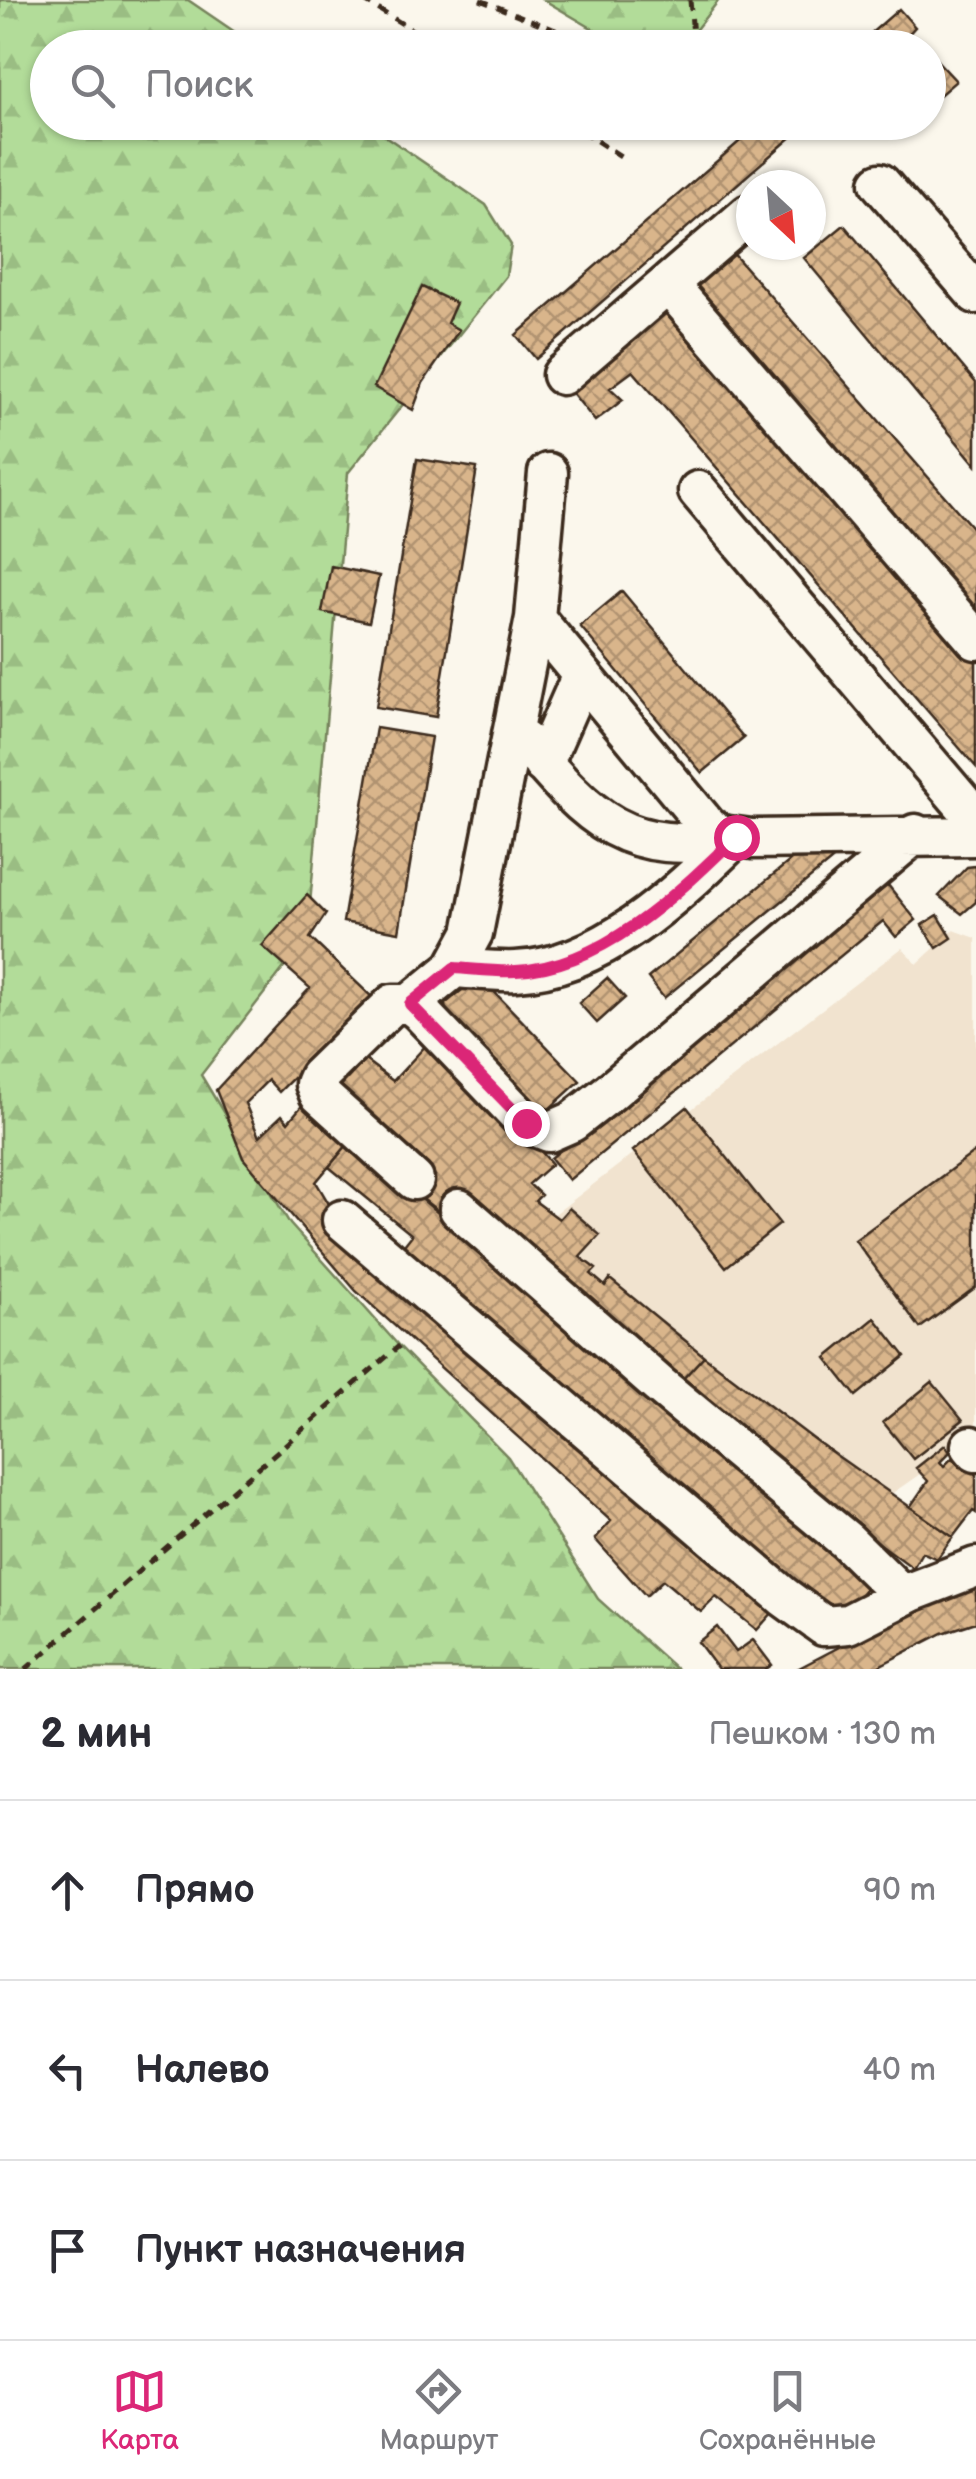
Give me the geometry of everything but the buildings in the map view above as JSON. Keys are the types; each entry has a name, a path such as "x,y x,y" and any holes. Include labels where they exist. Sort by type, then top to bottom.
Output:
{"lane":[{"path":"880,183 976,294"},
{"path":"562,375 736,225"},
{"path":"668,284 976,640"},
{"path":"410,1004 454,968 473,933 535,618 548,473"},
{"path":"698,490 976,819"},
{"path":"535,618 708,828 721,835 976,836"},
{"path":"543,764 582,675"},
{"path":"512,734 524,741 580,803 605,824 638,839 696,845 736,837"},
{"path":"414,1180 319,1094 315,1084 318,1076 387,1008 401,1002 410,1004 526,1123 549,1132 572,1122 609,1093 915,834"},
{"path":"454,968 516,971 581,956 654,909 736,837"},
{"path":"460,1209 847,1542 903,1596"},
{"path":"342,1220 770,1585 824,1626 848,1624 976,1566"}],"path":[{"path":"363,0 412,30"},
{"path":"480,0 556,30"},
{"path":"690,0 692,30"},
{"path":"595,140 624,158"},
{"path":"26,1669 398,1346"}],"shaded area":[{"path":"954,930 976,938 976,1435 828,1538 513,1246 902,948 917,964"}],"green space":[{"path":"0,0 188,0 232,30 30,30 30,140 391,140 486,205 511,245 506,276 348,473 307,938 201,1075 290,1224 399,1346 508,1457 598,1599 676,1669 0,1669"},
{"path":"544,0 719,0 695,30 595,30"}],"route":[{"path":"526,1123 410,1004 454,968 516,971 581,956 654,909 736,837"}]}
